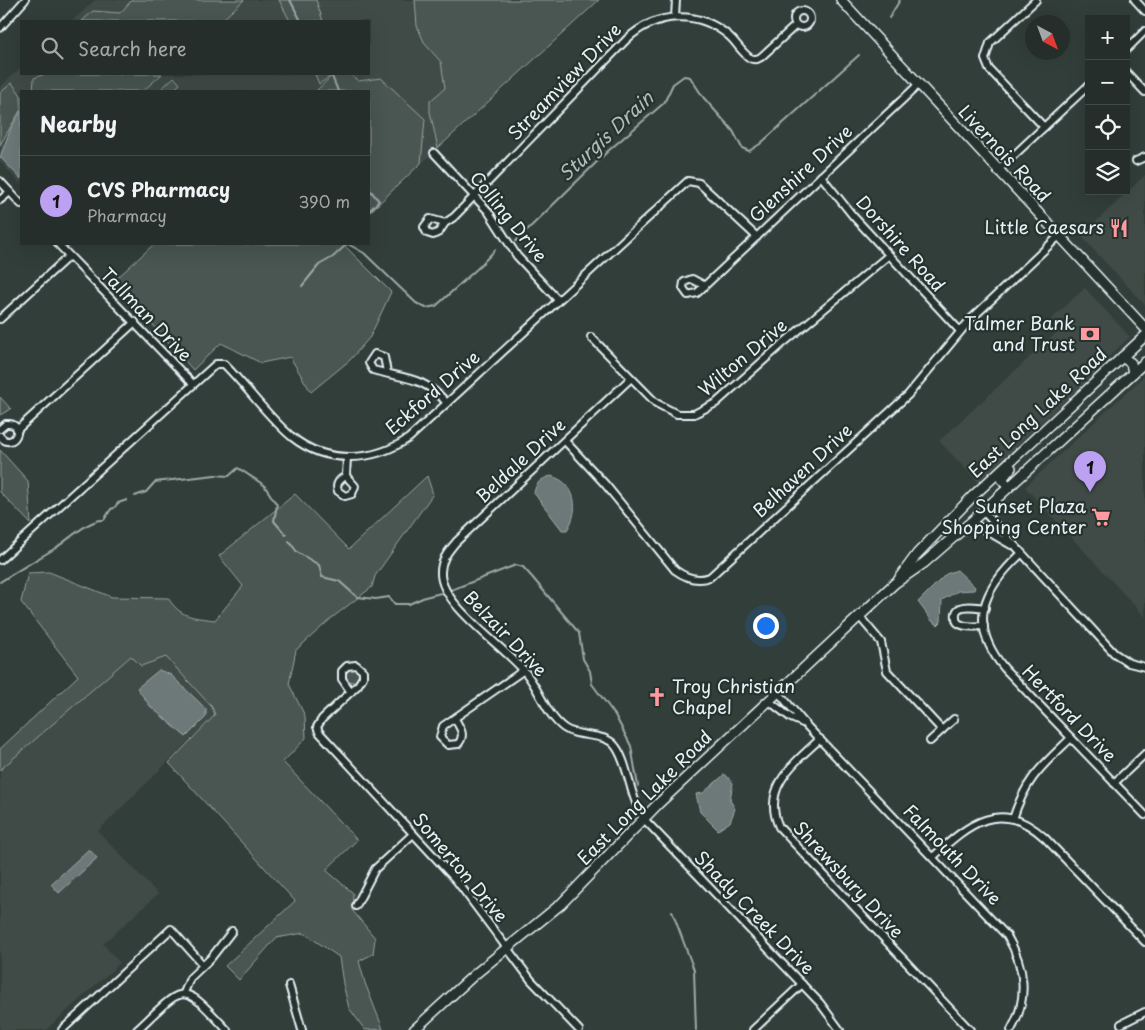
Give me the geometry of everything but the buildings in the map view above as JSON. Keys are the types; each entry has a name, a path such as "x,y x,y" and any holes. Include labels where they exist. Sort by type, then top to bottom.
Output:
{"main road":[{"name":"Livernois Road","path":"840,0 1145,328"},
{"name":"East Long Lake Road","path":"895,583 916,554 977,493 1145,336"},
{"path":"1122,357 1128,359 1131,363 1134,373"},
{"name":"East Long Lake Road","path":"414,1030 474,975 572,893 643,818 895,583 924,563 971,522 1145,362"},
{"path":"1009,486 1003,482 1004,475 1082,400 1090,388"},
{"path":"951,539 947,537 945,532 975,501 977,493"}],"street":[{"path":"0,28 25,0"},
{"path":"676,0 676,17"},
{"path":"1036,0 990,44 985,51 985,59 989,69 1044,127"},
{"path":"1135,0 1145,11"},
{"name":"Streamview Drive","path":"445,223 475,197 632,34 652,22 676,17 693,18 714,25 728,35 748,56 755,59 761,57 796,25"},
{"path":"1130,46 1145,31"},
{"path":"1130,76 1145,92"},
{"name":"Glenshire Drive","path":"705,286 918,85"},
{"path":"997,171 1085,89"},
{"name":"Colling Drive","path":"434,153 494,219 517,256 558,300"},
{"path":"1136,161 1145,157"},
{"name":"Dorshire Road","path":"822,176 848,210 960,331"},
{"path":"0,181 20,203"},
{"name":"Eckford Drive","path":"0,560 215,364 224,364 294,438 317,451 347,457 371,456 394,447 409,438 688,181 699,183 757,237"},
{"path":"0,200 10,192"},
{"name":"Belhaven Drive","path":"565,441 610,490 675,570 691,579 704,579 722,568 908,395 960,331 1059,236"},
{"name":"Tallman Drive","path":"59,245 96,286 135,322 193,384"},
{"name":"Wilton Drive","path":"591,337 630,379 656,403 671,412 694,414 710,408 780,345 889,255"},
{"path":"0,319 69,256"},
{"path":"17,430 135,322"},
{"path":"387,372 412,378 426,384 447,403"},
{"name":"Beldale Drive","path":"441,571 446,554 456,542 630,379"},
{"path":"0,429 8,423 14,425 17,430 17,436 13,440 7,441 0,436"},
{"path":"346,476 347,457"},
{"path":"983,511 1114,653 1129,664 1145,667"},
{"path":"971,522 1019,551"},
{"name":"Hertford Drive","path":"1019,551 994,582 984,608 986,638 994,655 1145,815"},
{"name":"Belzair Drive","path":"441,571 441,578 450,598 524,670 561,726 574,733 603,738 617,748 631,794 643,818"},
{"path":"984,608 963,606 957,611 955,616 957,622 962,625 984,626"},
{"path":"859,616 881,642 885,667 890,675 942,730"},
{"path":"455,719 524,670"},
{"name":"Somerton Drive","path":"351,692 322,719 317,727 322,736 461,886 531,980 579,1030"},
{"name":"Falmouth Drive","path":"778,692 805,724 1001,929 1019,958 1024,990 1020,1011 1011,1030"},
{"name":"Falmouth Drive","path":"769,701 791,718 805,724"},
{"path":"930,741 954,719"},
{"path":"1013,819 1022,794 1033,775 1072,738"},
{"name":"Shrewsbury Drive","path":"820,739 789,768 777,786 774,812 779,827 970,1030"},
{"path":"1114,783 1145,754"},
{"name":"Shady Creek Drive","path":"643,818 802,984 826,1010 840,1030"},
{"path":"933,857 962,830 976,822 997,818 1013,819 1032,827 1045,838 1145,942"},
{"path":"356,906 375,869 412,834"},
{"path":"62,1030 171,929 204,965"},
{"path":"184,993 188,982 232,931"},
{"path":"753,1030 802,984"},
{"path":"288,985 302,1030"},
{"path":"137,1030 172,998 184,993 196,997 227,1030"},
{"path":"1120,1024 1145,1012"}],"shaded area":[{"path":"95,0 599,0 370,211 370,90 20,90 20,184 0,161 0,87 20,68 20,75 370,75 370,20 73,20"},
{"path":"132,0 244,0 222,20 83,20 93,11 120,13"},
{"path":"279,0 316,0 323,20 289,20"},
{"path":"415,0 599,0 438,148 430,112 430,101 445,88 441,62 425,44 417,26"},
{"path":"42,75 161,75 144,90 33,90 34,78"},
{"path":"315,75 332,75 319,84"},
{"path":"333,75 351,75 358,81 381,78 425,119 421,163 370,212 370,90 317,90"},
{"path":"174,77 180,84 173,90 161,89"},
{"path":"12,83 20,94 20,111 0,145 0,93"},
{"path":"20,113 20,178 0,157 11,128"},
{"path":"1145,175 1145,305 1081,236 1124,195 1130,195 1130,189"},
{"path":"153,245 344,245 391,292 370,337 350,360 311,392 290,357 261,363 221,343 193,370 114,281"},
{"path":"1085,288 1130,337 1097,368 1095,373 978,482 939,441 1057,332 1048,322"},
{"path":"1145,375 1145,617 1025,487"},
{"path":"0,397 11,409 0,415"},
{"path":"0,450 28,481 31,524 0,492"},
{"path":"427,476 433,494 375,576 372,587 333,617 296,650 289,684 305,716 306,738 283,762 357,840 326,870 353,893 352,910 375,938 373,954 359,961 365,983 383,1029 365,1030 349,1008 339,957 304,933 276,938 239,980 225,966 295,901 169,763 215,715 212,707 166,657 141,666 131,656 0,770 0,749 78,676 21,602 28,573 49,572 112,597 168,598 183,613 193,617 215,620 243,586 219,556 295,494 349,549"},
{"path":"551,476 566,485 574,498 574,515 567,530 562,530 534,493 536,486 544,478"},
{"path":"957,570 975,587 974,590 958,591 942,600 941,622 938,625 932,621 918,602 946,574"},
{"path":"132,655 141,666 166,656 212,707 215,715 98,831 158,894 103,944 120,963 46,1030 0,1030 0,770"},
{"path":"350,668 356,668 360,675 356,682 350,682 346,678 346,672"},
{"path":"159,670 171,675 206,709 206,717 186,737 150,706 137,688"},
{"path":"725,774 733,783 730,800 735,809 730,822 718,830 700,812 696,794 703,793"},
{"path":"89,849 97,858 59,893 51,884"}],"waterway":[{"name":"Sturgis Drain","path":"290,0 300,20"},
{"name":"Sturgis Drain","path":"889,18 900,0"},
{"name":"Sturgis Drain","path":"516,241 608,151 664,103 673,84 684,76 690,77 703,97 733,131 742,148 749,151 760,144 859,55"},
{"name":"Sturgis Drain","path":"331,75 338,90"},
{"name":"Sturgis Drain","path":"370,190 379,201 370,210"},
{"path":"302,286 319,265 333,257 346,245"},
{"name":"Sturgis Drain","path":"350,245 364,253 416,303 426,308 436,306 495,250"},
{"path":"135,496 146,492 155,482 215,475 229,476 238,468 264,485 277,505 274,521 286,535"},
{"path":"0,582 54,549 85,526 98,520 104,520 111,509 118,503 127,500"},
{"path":"289,541 297,552 319,565 322,577 339,581 357,597 376,599 389,597 395,604 409,604 441,593"},
{"path":"451,590 516,565 523,567 579,633 583,659 590,671 592,684 615,715 631,746 638,786"},
{"path":"672,911 694,970 696,1030"}],"place":[{"name":"Little Caesars","path":"1119,228"},
{"name":"Talmer Bank and Trust","path":"1090,334"},
{"name":"CVS Pharmacy","path":"1090,492"},
{"name":"Sunset Plaza Shopping Center","path":"1101,517"},
{"name":"Troy Christian Chapel","path":"657,697"}]}
